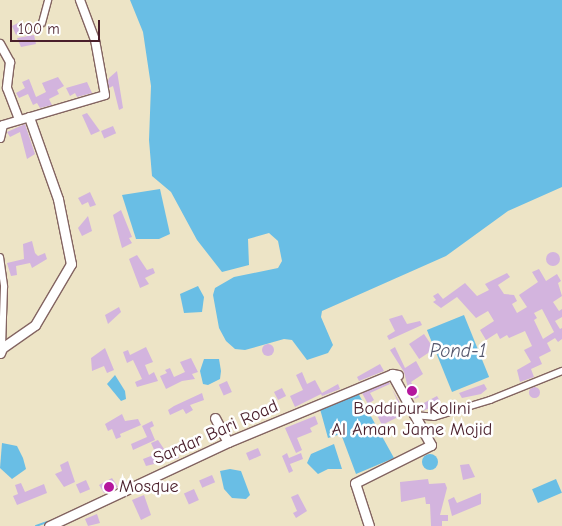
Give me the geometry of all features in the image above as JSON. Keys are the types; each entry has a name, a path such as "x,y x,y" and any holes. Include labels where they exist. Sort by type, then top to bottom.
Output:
{"main road":[{"path":"1,350 35,325 71,264 58,200 29,117"},
{"name":"Sardar Bari Road","path":"49,526 228,442 395,374 413,415"},
{"path":"369,526 355,483 431,445 413,415"},
{"path":"215,418 228,442"}],"street":[{"path":"42,23 48,0"},
{"path":"0,138 3,125 105,94 95,40 80,0"},
{"path":"0,44 10,62 7,88 19,120"},
{"path":"0,257 4,286 1,350"},
{"path":"413,415 434,417 490,400 562,371"}],"water":[{"path":"130,0 562,0 562,187 508,211 446,256 322,311 321,317 333,345 328,353 307,360 292,340 284,339 245,350 235,349 226,341 219,328 213,295 215,288 234,277 278,268 282,261 278,241 269,233 248,239 249,265 222,272 197,240 171,192 152,176 149,140 151,86 143,32"},
{"path":"160,189 170,234 159,239 136,239 122,195"},
{"path":"198,286 204,297 202,312 184,313 180,294"},
{"name":"Pond-1","path":"464,315 489,377 452,392 427,330"},
{"path":"204,359 219,359 221,371 220,379 208,385 203,384 200,371"},
{"path":"115,375 125,391 126,399 121,401 107,384"},
{"path":"358,393 394,458 356,474 341,434 328,438 320,409"},
{"path":"2,443 17,446 23,458 26,469 12,479 0,468"},
{"path":"334,444 342,469 328,469 318,474 307,463 311,454"},
{"path":"427,454 433,454 438,459 436,468 427,470 422,465 422,459"},
{"path":"230,469 241,471 250,495 246,499 232,498 224,489 220,471"},
{"path":"556,479 562,493 538,503 532,489"}],"building":[{"path":"22,21 24,26 16,35 12,26"},
{"path":"34,35 36,44 21,47 17,38"},
{"path":"117,71 123,108 119,110 113,86 109,88 108,82 109,78"},
{"path":"58,77 64,86 57,90 59,94 49,99 52,105 40,108 37,103 33,105 28,94 19,98 16,93 25,88 22,82 29,79 36,97 46,92 42,83"},
{"path":"87,82 92,93 77,97 75,93 70,96 66,88"},
{"path":"87,113 100,131 91,135 82,115"},
{"path":"25,124 35,154 27,159 20,132 10,137 7,132"},
{"path":"113,126 116,133 104,138 101,131"},
{"path":"90,192 96,205 90,207 88,202 82,205 78,198"},
{"path":"121,210 132,237 129,238 132,243 122,248 113,215"},
{"path":"88,216 92,231 82,236 78,228"},
{"path":"32,241 35,253 38,256 45,253 47,259 32,268 30,263 16,266 17,275 11,276 7,263 24,259 23,244"},
{"path":"553,252 558,254 560,259 558,264 553,266 548,264 546,259 548,254"},
{"path":"137,255 147,270 153,268 155,273 145,278 149,284 140,288 129,259"},
{"path":"539,269 546,281 557,274 561,281 558,283 562,296 553,302 559,311 562,309 562,317 555,321 560,329 562,328 562,339 558,342 555,338 547,343 551,351 539,357 542,364 531,369 534,377 520,382 517,370 531,362 524,350 532,346 525,331 509,338 507,335 500,339 497,333 486,340 480,330 494,321 488,311 476,318 457,297 441,308 433,302 436,300 433,296 438,293 443,299 465,283 477,296 489,290 485,284 507,273 510,277 498,285 504,294 514,295 517,301 512,304 517,313 527,307 519,295 538,282 532,272","holes":["542,309 554,332 543,339 534,320 537,318 534,313"]},
{"path":"119,307 121,312 108,324 105,315"},
{"path":"402,315 407,324 420,321 422,325 389,340 387,336 395,331 389,319"},
{"path":"424,334 434,349 419,359 409,344"},
{"path":"268,344 274,350 268,356 262,350"},
{"path":"146,347 153,362 145,365 149,375 154,372 158,381 137,387 135,382 142,379 133,360 127,363 123,352 128,350 130,355"},
{"path":"395,347 405,368 416,361 423,374 411,382 419,397 415,399 409,392 404,372 390,350"},
{"path":"105,348 114,370 107,373 104,366 92,371 91,358"},
{"path":"191,358 198,372 192,374 195,379 182,381 166,389 160,376 167,373 165,370 170,368 174,377 185,372 180,362"},
{"path":"380,364 384,371 359,381 357,377"},
{"path":"302,372 307,384 315,380 322,393 338,384 340,389 322,396 321,394 295,407 290,396 303,390 296,375"},
{"path":"227,381 232,392 224,396 219,385"},
{"path":"389,382 390,384 370,393 374,400 368,404 362,393"},
{"path":"484,384 487,389 481,394 462,398 459,393"},
{"path":"532,387 536,387 539,392 538,396 532,397 529,394 529,390"},
{"path":"282,388 286,396 278,400 274,392"},
{"path":"392,389 406,413 382,425 376,413 398,402"},
{"path":"202,393 204,400 190,405 193,410 186,414 183,409 170,415 168,410"},
{"path":"437,396 441,403 423,411 420,405"},
{"path":"122,414 125,421 138,419 141,425 120,434 121,437 116,439 112,429 108,431 105,424"},
{"path":"315,416 318,424 310,428 312,432 297,438 302,450 296,453 285,428"},
{"path":"152,421 154,426 150,428 155,440 133,450 131,444 147,437 142,426"},
{"path":"158,440 168,455 177,451 179,458 146,466 143,459 156,454 151,443"},
{"path":"258,448 261,455 249,460 246,453"},
{"path":"287,453 289,458 301,453 303,459 290,464 293,471 289,473 282,456"},
{"path":"68,461 75,482 64,487 55,474 62,471 60,465"},
{"path":"469,464 475,477 463,480 460,465"},
{"path":"212,475 215,482 202,488 199,480"},
{"name":"Mosque","path":"112,478 118,487 104,493 99,485"},
{"path":"428,479 429,484 445,483 447,488 440,515 448,515 448,521 442,521 442,526 431,526 430,504 426,504 425,497 401,502 400,482"},
{"path":"86,480 90,489 80,494 76,484"},
{"path":"21,483 25,492 44,484 47,493 17,505 13,496 18,494 15,485"},
{"path":"194,489 199,500 189,504 184,493"},
{"path":"481,493 481,504 452,516 448,500 454,497 457,503"},
{"path":"298,494 307,511 296,518 293,513 297,511 291,497"},
{"path":"144,495 151,515 141,520 132,500"},
{"path":"97,514 100,523 88,526 85,519"}],"waterway":[{"path":"36,526 47,522"}],"place":[{"name":"Boddipur Kolini Al Aman Jame Mojid","path":"412,391"},
{"name":"Mosque","path":"109,487"}]}
